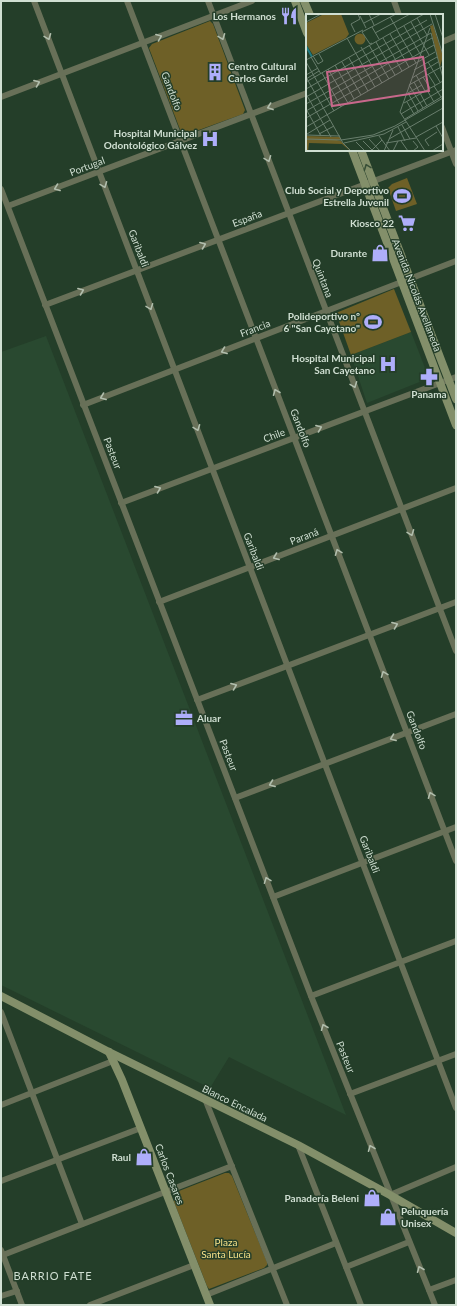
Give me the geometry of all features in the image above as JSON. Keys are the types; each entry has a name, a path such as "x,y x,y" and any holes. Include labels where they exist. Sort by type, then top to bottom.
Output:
{"street":[{"name":"Garibaldi","path":"34,1 456,1108"},
{"name":"Gandolfo","path":"127,1 456,862"},
{"name":"Quintana","path":"208,1 456,651"},
{"path":"1,97 252,1"},
{"path":"295,1 306,30"},
{"path":"304,1 310,14"},
{"path":"394,1 400,14"},
{"path":"443,42 456,36"},
{"name":"Portugal","path":"8,206 306,93"},
{"path":"443,129 454,151 456,164"},
{"name":"Avenida Nicolás Avellaneda","path":"352,151 456,425"},
{"name":"Avenida Nicolás Avellaneda","path":"361,151 410,278 452,378 456,399"},
{"name":"España","path":"45,305 454,151"},
{"name":"Pasteur","path":"1,189 311,996 435,1305"},
{"name":"Francia","path":"83,405 456,261"},
{"name":"Chile","path":"121,503 452,378"},
{"name":"Paraná","path":"159,602 456,488"},
{"path":"197,700 456,602"},
{"path":"235,798 456,714"},
{"path":"273,897 456,827"},
{"path":"311,996 456,941"},
{"name":"Blanco Encalada","path":"1,996 108,1052 298,1146 390,1195 456,1234"},
{"path":"1,1012 4,1027 58,1159 82,1224"},
{"name":"Carlos Casares","path":"108,1052 122,1080 210,1305"},
{"path":"350,1094 456,1054"},
{"path":"1,1105 113,1061"},
{"path":"205,1099 287,1305"},
{"path":"1,1181 141,1128"},
{"path":"298,1146 361,1305"},
{"path":"22,1305 2,1253 232,1166"},
{"path":"390,1195 456,1167"},
{"path":"346,1267 409,1242"},
{"path":"206,1295 336,1243"},
{"path":"90,1305 194,1265"},
{"path":"429,1290 456,1280"},
{"path":"1,1296 16,1291"}],"shaded area":[{"name":"Hospital Municipal San Cayetano","path":"411,332 427,373 420,376 422,381 367,403 351,355"},
{"path":"46,336 346,1115 229,1057 210,1088 1,985 1,352"}],"green space":[{"path":"210,21 213,24 245,110 243,114 185,135 181,132 149,48 152,44"},
{"name":"Club Social y Deportivo Estrella Juvenil","path":"407,178 417,204 396,211 388,188 392,184"},
{"name":"Polideportivo nº 6 \"San Cayetano\"","path":"394,289 411,332 351,355 336,313"},
{"name":"Plaza Santa Lucía","path":"225,1173 229,1173 232,1176 267,1265 264,1268 209,1289 174,1202 174,1197 179,1191"}],"place":[{"name":"Los Hermanos","path":"289,16"},
{"name":"Centro Cultural Carlos Gardel","path":"215,72"},
{"name":"Hospital Municipal Odontológico Gálvez","path":"210,139"},
{"name":"Club Social y Deportivo Estrella Juvenil","path":"402,196"},
{"name":"Kiosco 22","path":"407,223"},
{"name":"Durante","path":"380,253"},
{"name":"Polideportivo nº 6 \"San Cayetano\"","path":"373,322"},
{"name":"Hospital Municipal San Cayetano","path":"388,364"},
{"name":"Panama","path":"429,377"},
{"name":"Aluar","path":"184,718"},
{"name":"Raul","path":"144,1157"},
{"name":"Panadería Beleni","path":"372,1198"},
{"name":"Peluquería Unisex","path":"388,1217"}],"district":[{"name":"BARRIO FATE","path":"53,1275"}]}
